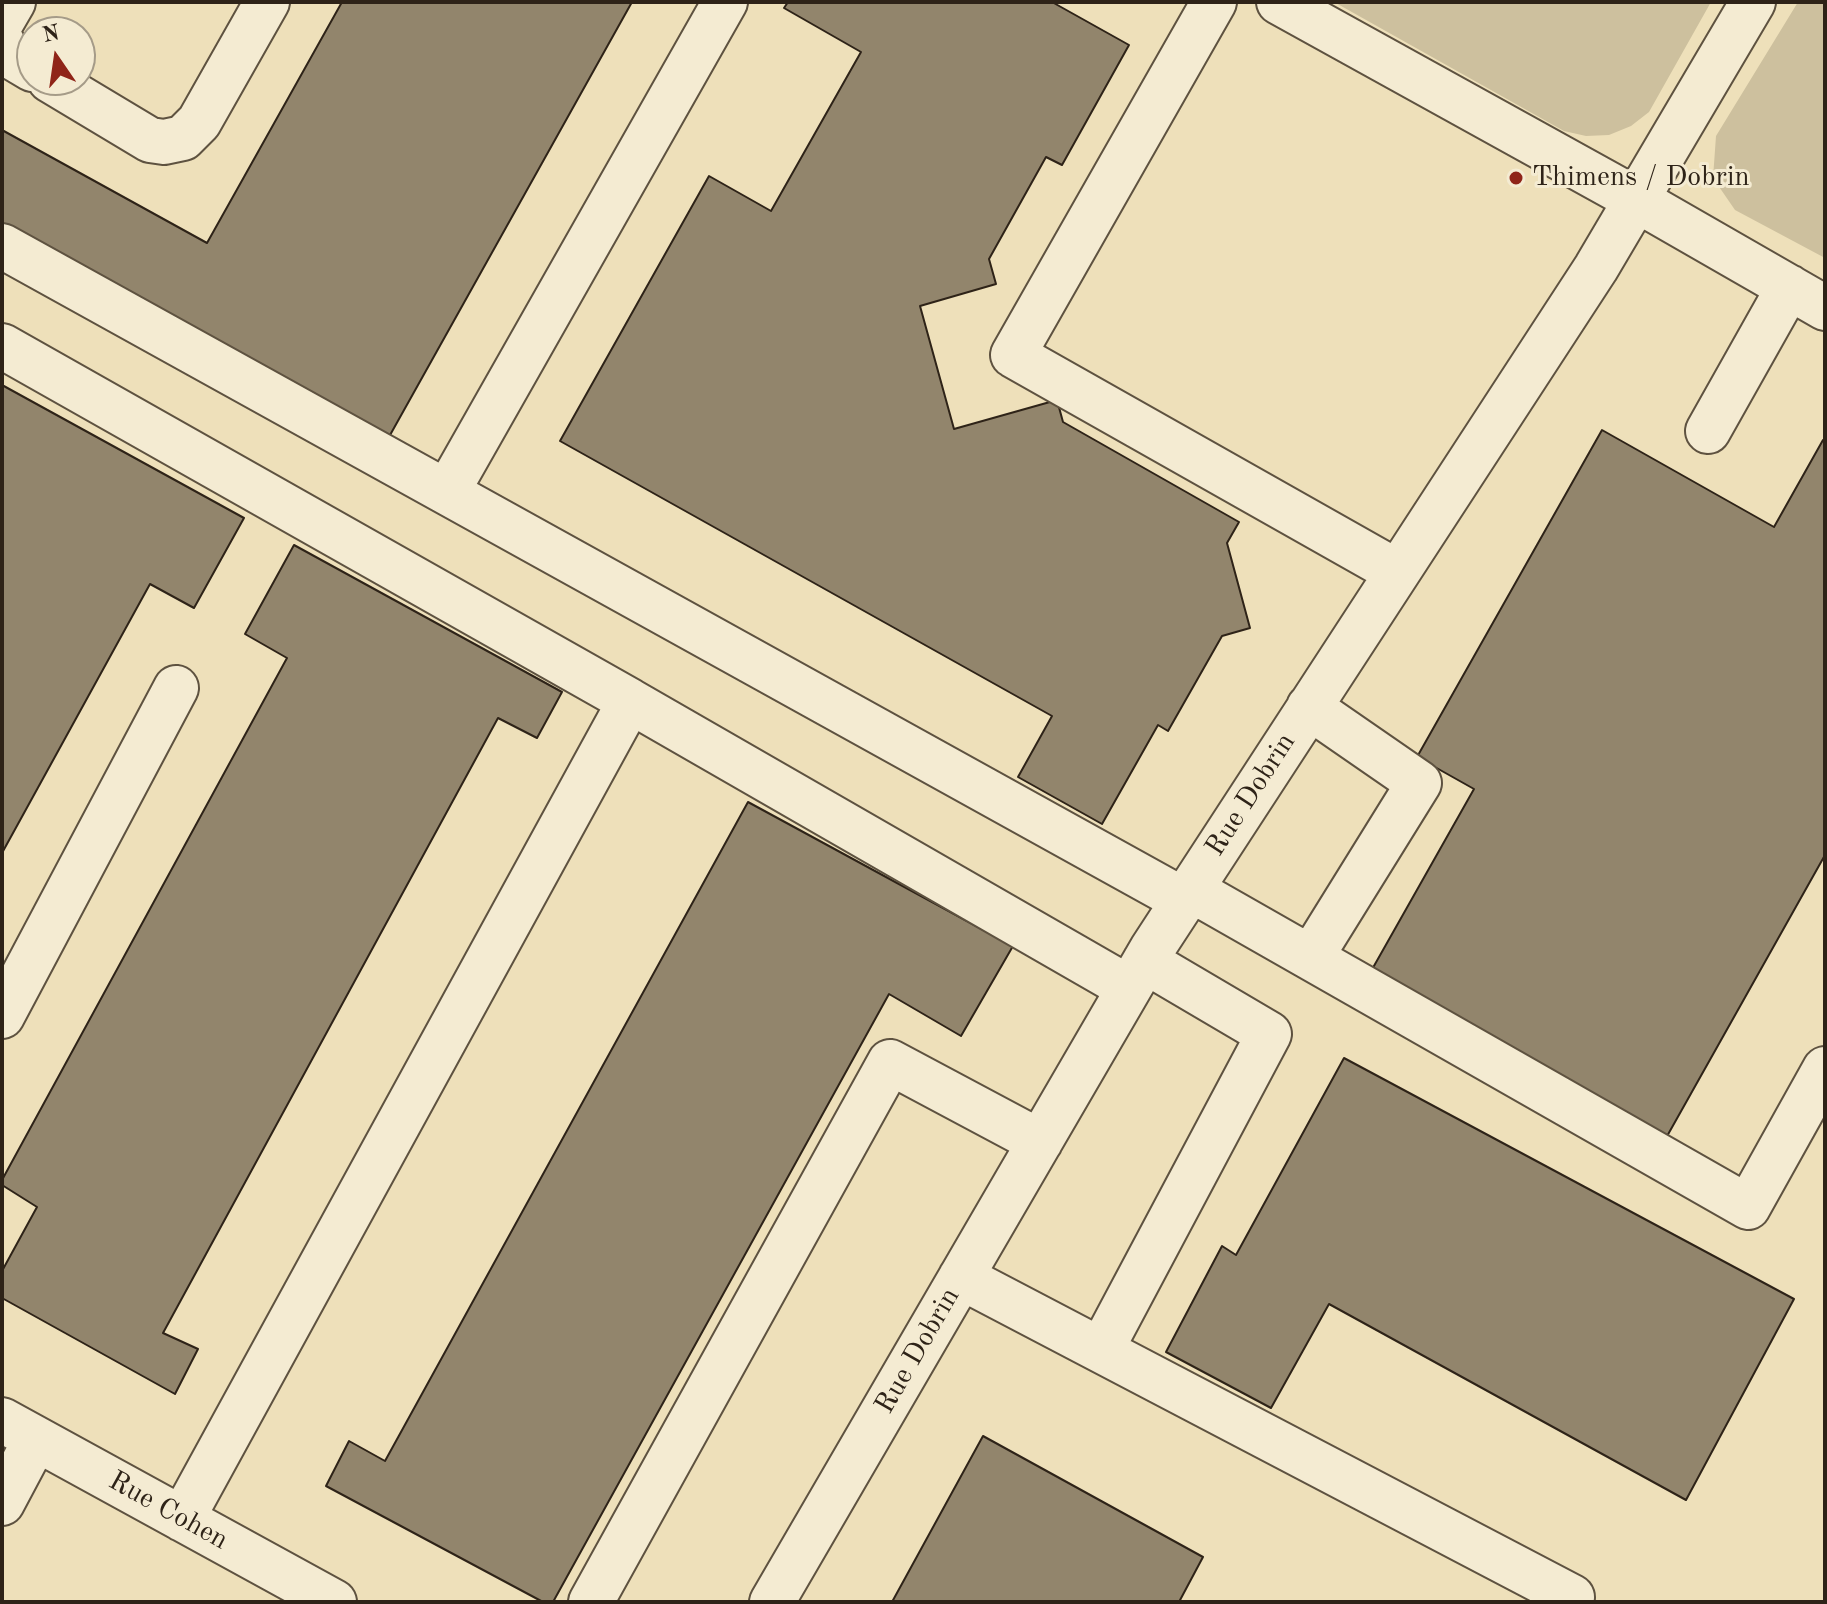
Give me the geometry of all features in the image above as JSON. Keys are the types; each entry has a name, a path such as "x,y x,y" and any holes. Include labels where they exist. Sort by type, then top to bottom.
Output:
{"street":[{"path":"2,21 13,2"},
{"path":"77,96 150,140 164,142 183,138 199,122 267,2"},
{"path":"447,492 725,2"},
{"path":"1214,2 1013,355 1397,572"},
{"path":"1279,2 1807,298 1708,431"},
{"name":"Rue Dobrin","path":"772,1602 1137,974 1596,268 1753,2"},
{"path":"2,42 7,54 16,59"},
{"path":"2,246 1187,894 1311,957 1748,1207 1825,1069"},
{"path":"2,346 630,701 1137,974 1269,1034 1101,1350"},
{"path":"2,1016 176,688"},
{"path":"182,1519 630,701"},
{"path":"1309,707 1419,783 1311,957"},
{"path":"591,1602 890,1062 1040,1142"},
{"path":"961,1277 1572,1597"},
{"path":"2,1503 19,1430"},
{"name":"Rue Cohen","path":"19,1430 334,1602"}],"shaded area":[{"path":"1334,2 1711,2 1649,112 1631,126 1609,135 1586,136 1564,131"},
{"path":"1798,2 1825,2 1825,258 1735,210 1713,178 1716,136"}],"building":[{"path":"342,2 632,2 380,453 2,243 2,130 207,243"},
{"path":"788,2 1052,2 1129,45 1062,165 1046,157 989,259 996,284 920,306 954,429 1057,400 1063,422 1239,522 1227,543 1250,628 1222,636 1168,731 1158,725 1102,824 1018,777 1052,716 560,441 709,176 771,211 861,52 784,8"},
{"path":"2,385 244,518 194,608 150,584 2,853"},
{"path":"1602,430 1774,527 1823,440 1825,442 1825,855 1666,1138 1370,973 1474,789 1417,757"},
{"path":"294,545 562,692 537,738 498,718 163,1333 198,1349 175,1394 2,1298 2,1271 37,1207 2,1185 2,1180 287,658 245,634"},
{"path":"748,802 1013,946 961,1036 889,994 553,1602 543,1602 326,1486 349,1441 385,1461"},
{"path":"1344,1058 1794,1299 1686,1500 1329,1304 1271,1408 1166,1352 1222,1246 1236,1255"},
{"path":"983,1436 1203,1557 1179,1602 892,1602"}],"place":[{"name":"Thimens / Dobrin","path":"1516,178"}]}
